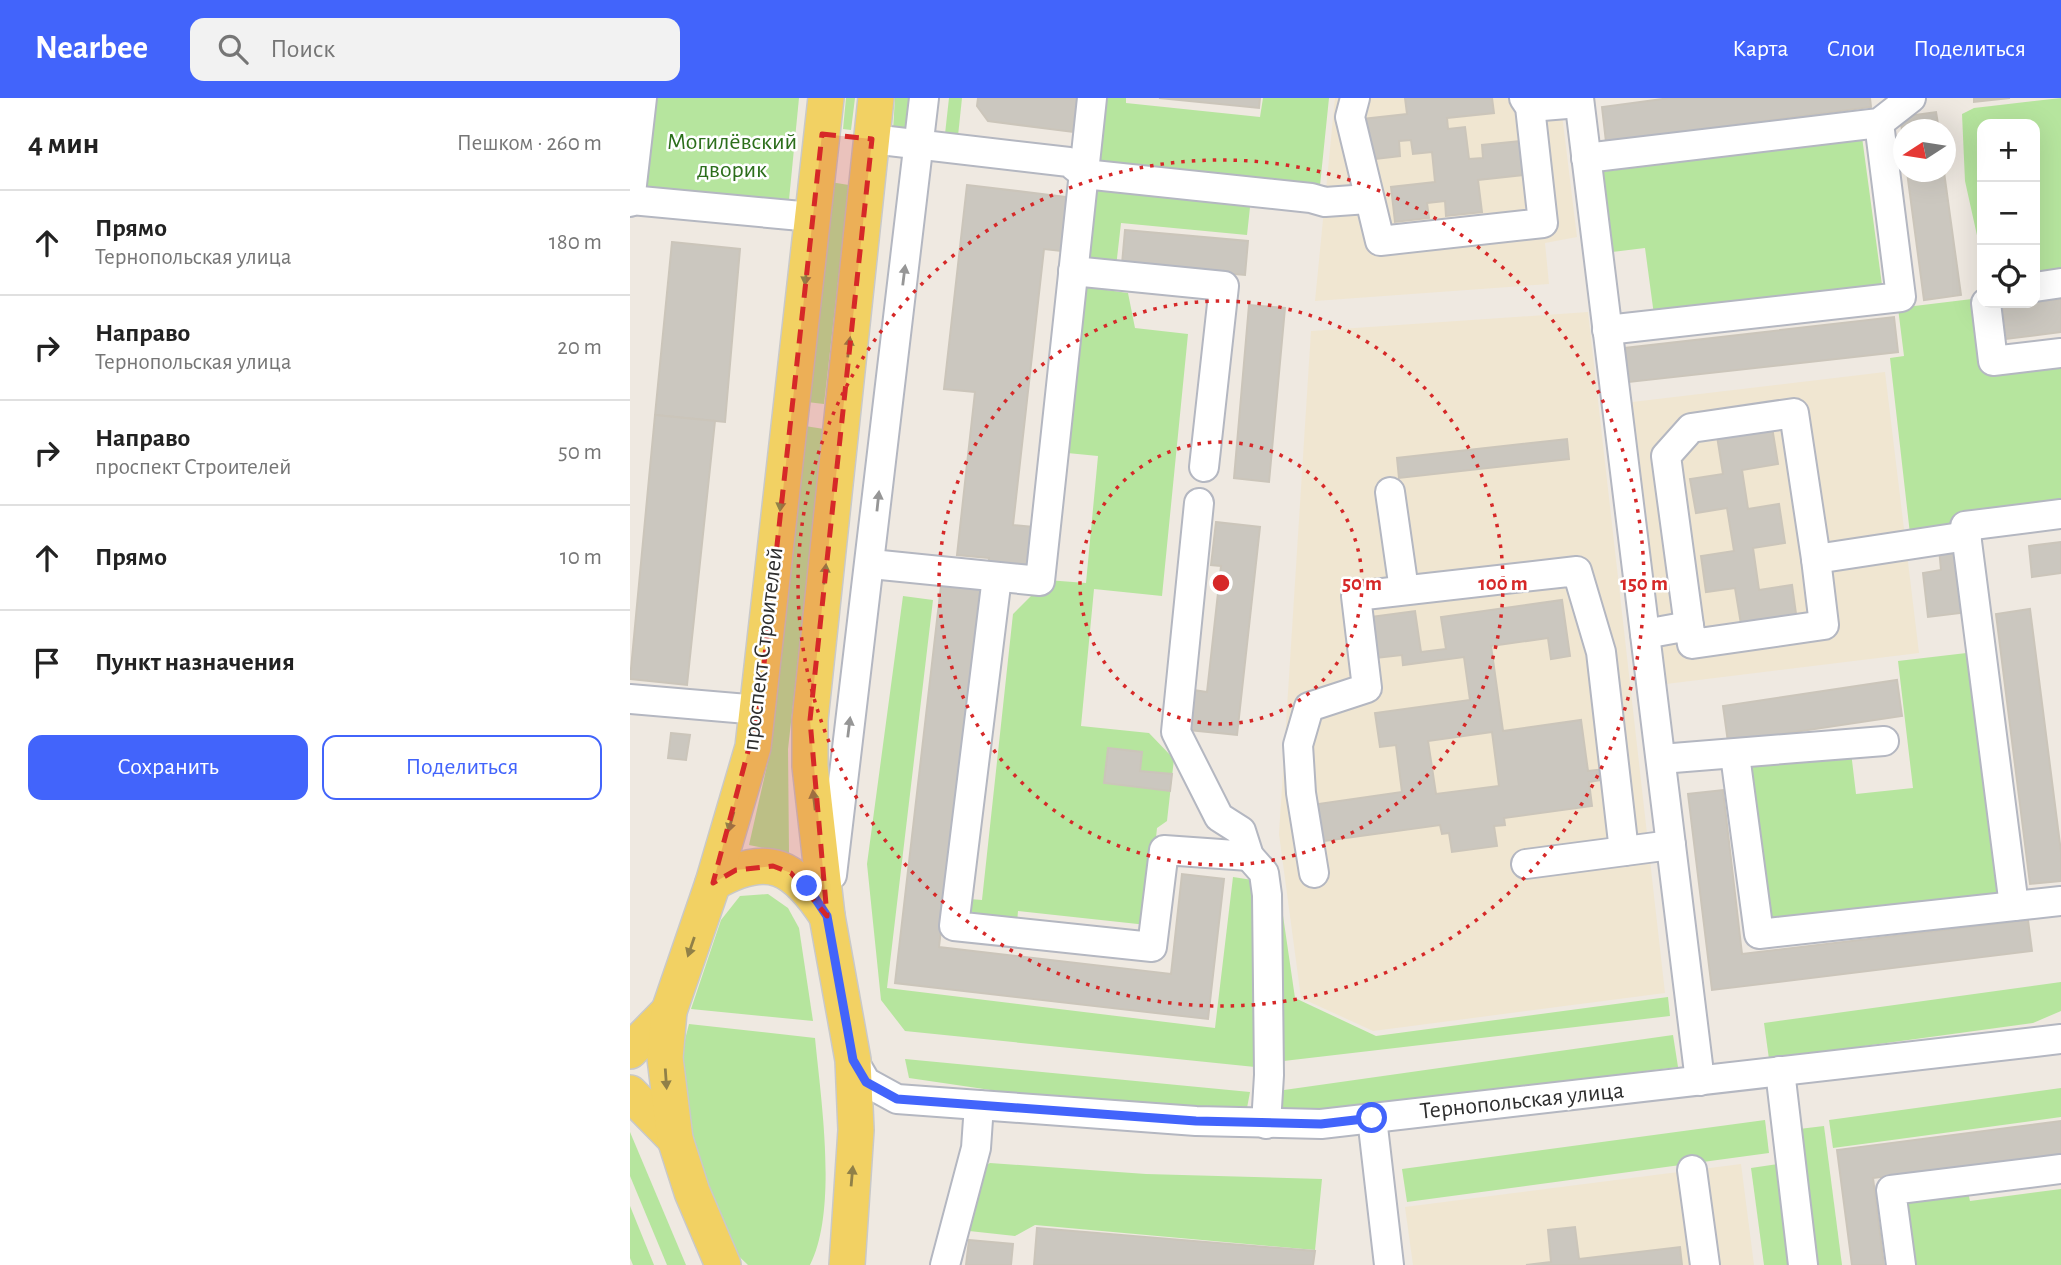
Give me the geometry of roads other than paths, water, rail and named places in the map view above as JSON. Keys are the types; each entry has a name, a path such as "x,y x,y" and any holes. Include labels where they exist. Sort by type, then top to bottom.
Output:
{"main road":[{"name":"проспект Строителей","path":"722,1261 692,1192 675,1139 665,1058 669,1011 713,883 753,747 826,98"},
{"path":"844,1258 856,1130 853,1060 827,916 810,766 810,720 876,98"},
{"path":"822,134 872,139"},
{"path":"713,883 736,870 773,866 790,873 807,886 827,916"},
{"path":"630,1051 669,1011"},
{"path":"630,1093 675,1139"}],"street":[{"path":"642,98 630,201 812,217"},
{"path":"827,916 871,564 924,98"},
{"path":"871,564 1040,581 1092,98"},
{"path":"1355,98 1350,117 1380,242 1543,223 1527,103 1579,100 1700,1081"},
{"path":"1586,158 1879,123 1911,98"},
{"path":"1608,330 1901,297 1879,123"},
{"path":"872,139 1069,162 1084,174 1311,198 1325,202 1368,199"},
{"path":"1073,271 1224,286 1204,467"},
{"path":"2040,286 2061,284"},
{"path":"1987,308 1993,361 2061,353"},
{"path":"1794,413 1824,625 1692,644 1689,626 1666,456 1691,428 1794,413"},
{"path":"1390,492 1404,590"},
{"path":"1199,503 1176,733 1219,817 1241,831 1249,856 1264,873 1267,895 1269,1075 1266,1124"},
{"path":"2014,905 1965,526 2061,514"},
{"path":"1816,559 1967,536"},
{"path":"1314,873 1301,793 1298,745 1309,708 1367,688 1356,596 1577,571 1601,652 1624,851"},
{"path":"997,577 954,926 1152,947 1164,850 1249,856"},
{"path":"1645,634 1689,626"},
{"path":"630,699 758,710"},
{"path":"1661,759 1884,741"},
{"path":"1735,755 1759,934 2061,901"},
{"path":"1526,863 1671,845"},
{"name":"Тернопольская улица","path":"853,1060 866,1082 897,1099 1266,1124 1321,1124 2061,1039"},
{"path":"1780,1071 1803,1265"},
{"path":"856,1130 868,1116 897,1099"},
{"path":"945,1265 976,1148 979,1105"},
{"path":"1372,1118 1389,1265"},
{"path":"1901,1265 1891,1191 2061,1169"},
{"path":"1692,1170 1705,1265"}],"park label":[{"name":"Могилёвский дворик","path":"732,156"}]}
